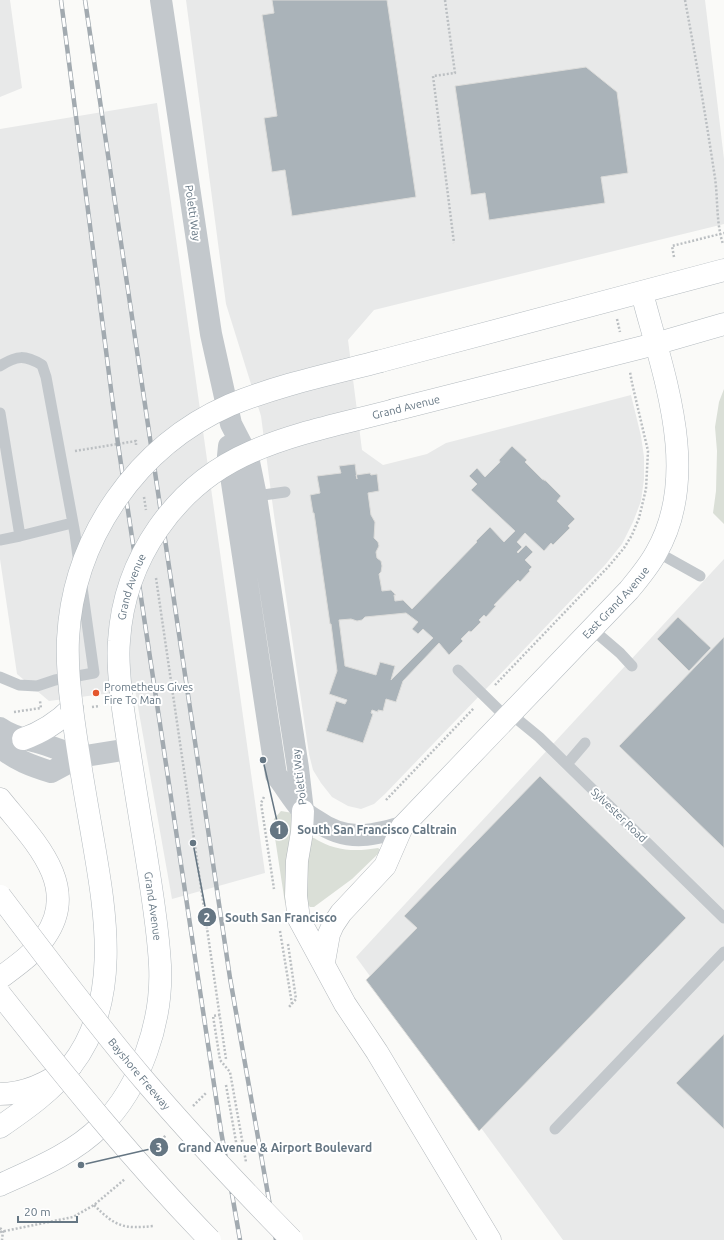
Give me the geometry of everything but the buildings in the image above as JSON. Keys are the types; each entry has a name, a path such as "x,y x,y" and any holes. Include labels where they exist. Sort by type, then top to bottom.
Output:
{"main road":[{"path":"0,1127 31,1106 72,1066 84,1046 95,1022 102,993 106,967 106,939 102,892 72,708 68,663 68,639 70,614 80,572 91,542 115,501 140,470 162,448 183,432 206,418 229,406 279,388 613,301 724,270"},
{"name":"East Grand Avenue","path":"402,826 629,590 657,552 666,532 674,504 678,482 678,460 674,422 663,372 642,293"},
{"name":"Grand Avenue","path":"0,1185 72,1150 102,1126 119,1106 133,1084 145,1058 157,1012 160,988 160,966 153,900 122,702 118,662 122,615 130,582 147,545 169,513 182,499 212,473 250,452 293,437 655,344 724,324"},
{"path":"23,739 38,734 49,728 72,708"},
{"path":"0,799 43,853 52,870 58,888 58,894 57,907 53,923 45,937 33,951 0,978"},
{"path":"303,811 296,896 299,919 324,962 345,1004 377,1052 490,1240"},
{"path":"324,962 329,934 333,925 341,914 385,866 402,826"},
{"name":"Bayshore Freeway","path":"0,896 88,1012 143,1079 195,1138 292,1240"},
{"path":"0,994 47,1054 98,1115 153,1179 210,1240"},
{"path":"0,1094 12,1094 38,1087 72,1066"}],"street":[{"name":"Poletti Way","path":"161,0 211,334 232,424 248,457 256,496 298,768 303,811"},
{"name":"Poletti Way","path":"232,424 228,456 276,775 303,811"},
{"path":"0,728 23,739 54,747 79,757"},
{"path":"0,747 8,754 22,762 51,772 79,757 129,749"},
{"name":"East Grand Avenue","path":"303,811 323,826 355,836 376,834 402,826"}],"lane":[{"path":"0,366 11,359 29,358 42,365 46,377 72,523 94,673 55,680 37,686 19,685 0,677"},
{"path":"0,412 20,536"},
{"path":"256,496 285,492"},
{"path":"0,540 72,523"},
{"path":"657,552 700,576"},
{"path":"592,629 620,653 632,666"},
{"name":"Sylvester Road","path":"458,670 485,696 509,716 539,737 724,918"},
{"path":"567,764 585,743"},
{"path":"555,1129 724,952"}],"path":[{"path":"444,0 455,73 433,76 454,243"},
{"path":"685,0 698,69 716,182 720,234 723,244"},
{"path":"674,257 672,246 724,232"},
{"path":"386,800 609,566 624,548 632,534 639,518 646,489 648,451 613,301"},
{"path":"60,454 136,441 137,453"},
{"path":"143,492 146,515"},
{"path":"156,578 226,1059"},
{"path":"16,711 41,708"},
{"path":"287,938 296,999 289,1006"},
{"path":"220,1015 213,1016 220,1060 230,1072 233,1085 246,1164 240,1165"},
{"path":"226,1085 239,1158"},
{"path":"191,1109 207,1092"},
{"path":"149,1153 170,1131"},
{"path":"1,1232 73,1217 94,1204 128,1176"},
{"path":"94,1204 108,1218 118,1225 134,1228 154,1226"},
{"path":"0,1228 2,1240"}],"shaded area":[{"path":"0,0 10,0 22,88 0,97"},
{"path":"186,0 705,0 724,159 724,224 374,310 348,340 362,450 383,465 427,454 446,443 631,395 641,436 644,457 644,479 641,501 622,544 605,565 385,794 374,804 361,809 348,806 332,797 313,770 309,754 261,416 226,304"},
{"path":"157,103 265,873 172,899 135,690 49,701 17,674 0,559 0,129"},
{"path":"724,389 724,524 713,513 716,491 717,451 715,427 719,402"},
{"path":"724,559 724,1240 563,1240 356,957"},
{"path":"281,811 293,813 287,902 285,903 273,825 274,819"},
{"path":"311,838 337,848 361,850 378,848 381,850 352,879 314,907 310,907 307,904 306,875"}],"railway":[{"path":"61,0 118,444 221,1131 240,1240"},
{"path":"85,0 230,978 276,1240"}],"place":[{"name":"Prometheus Gives Fire To Man","path":"96,693"},
{"name":"South San Francisco Caltrain","path":"263,760"},
{"name":"South San Francisco","path":"193,843"},
{"name":"Grand Avenue & Airport Boulevard","path":"81,1165"}]}
